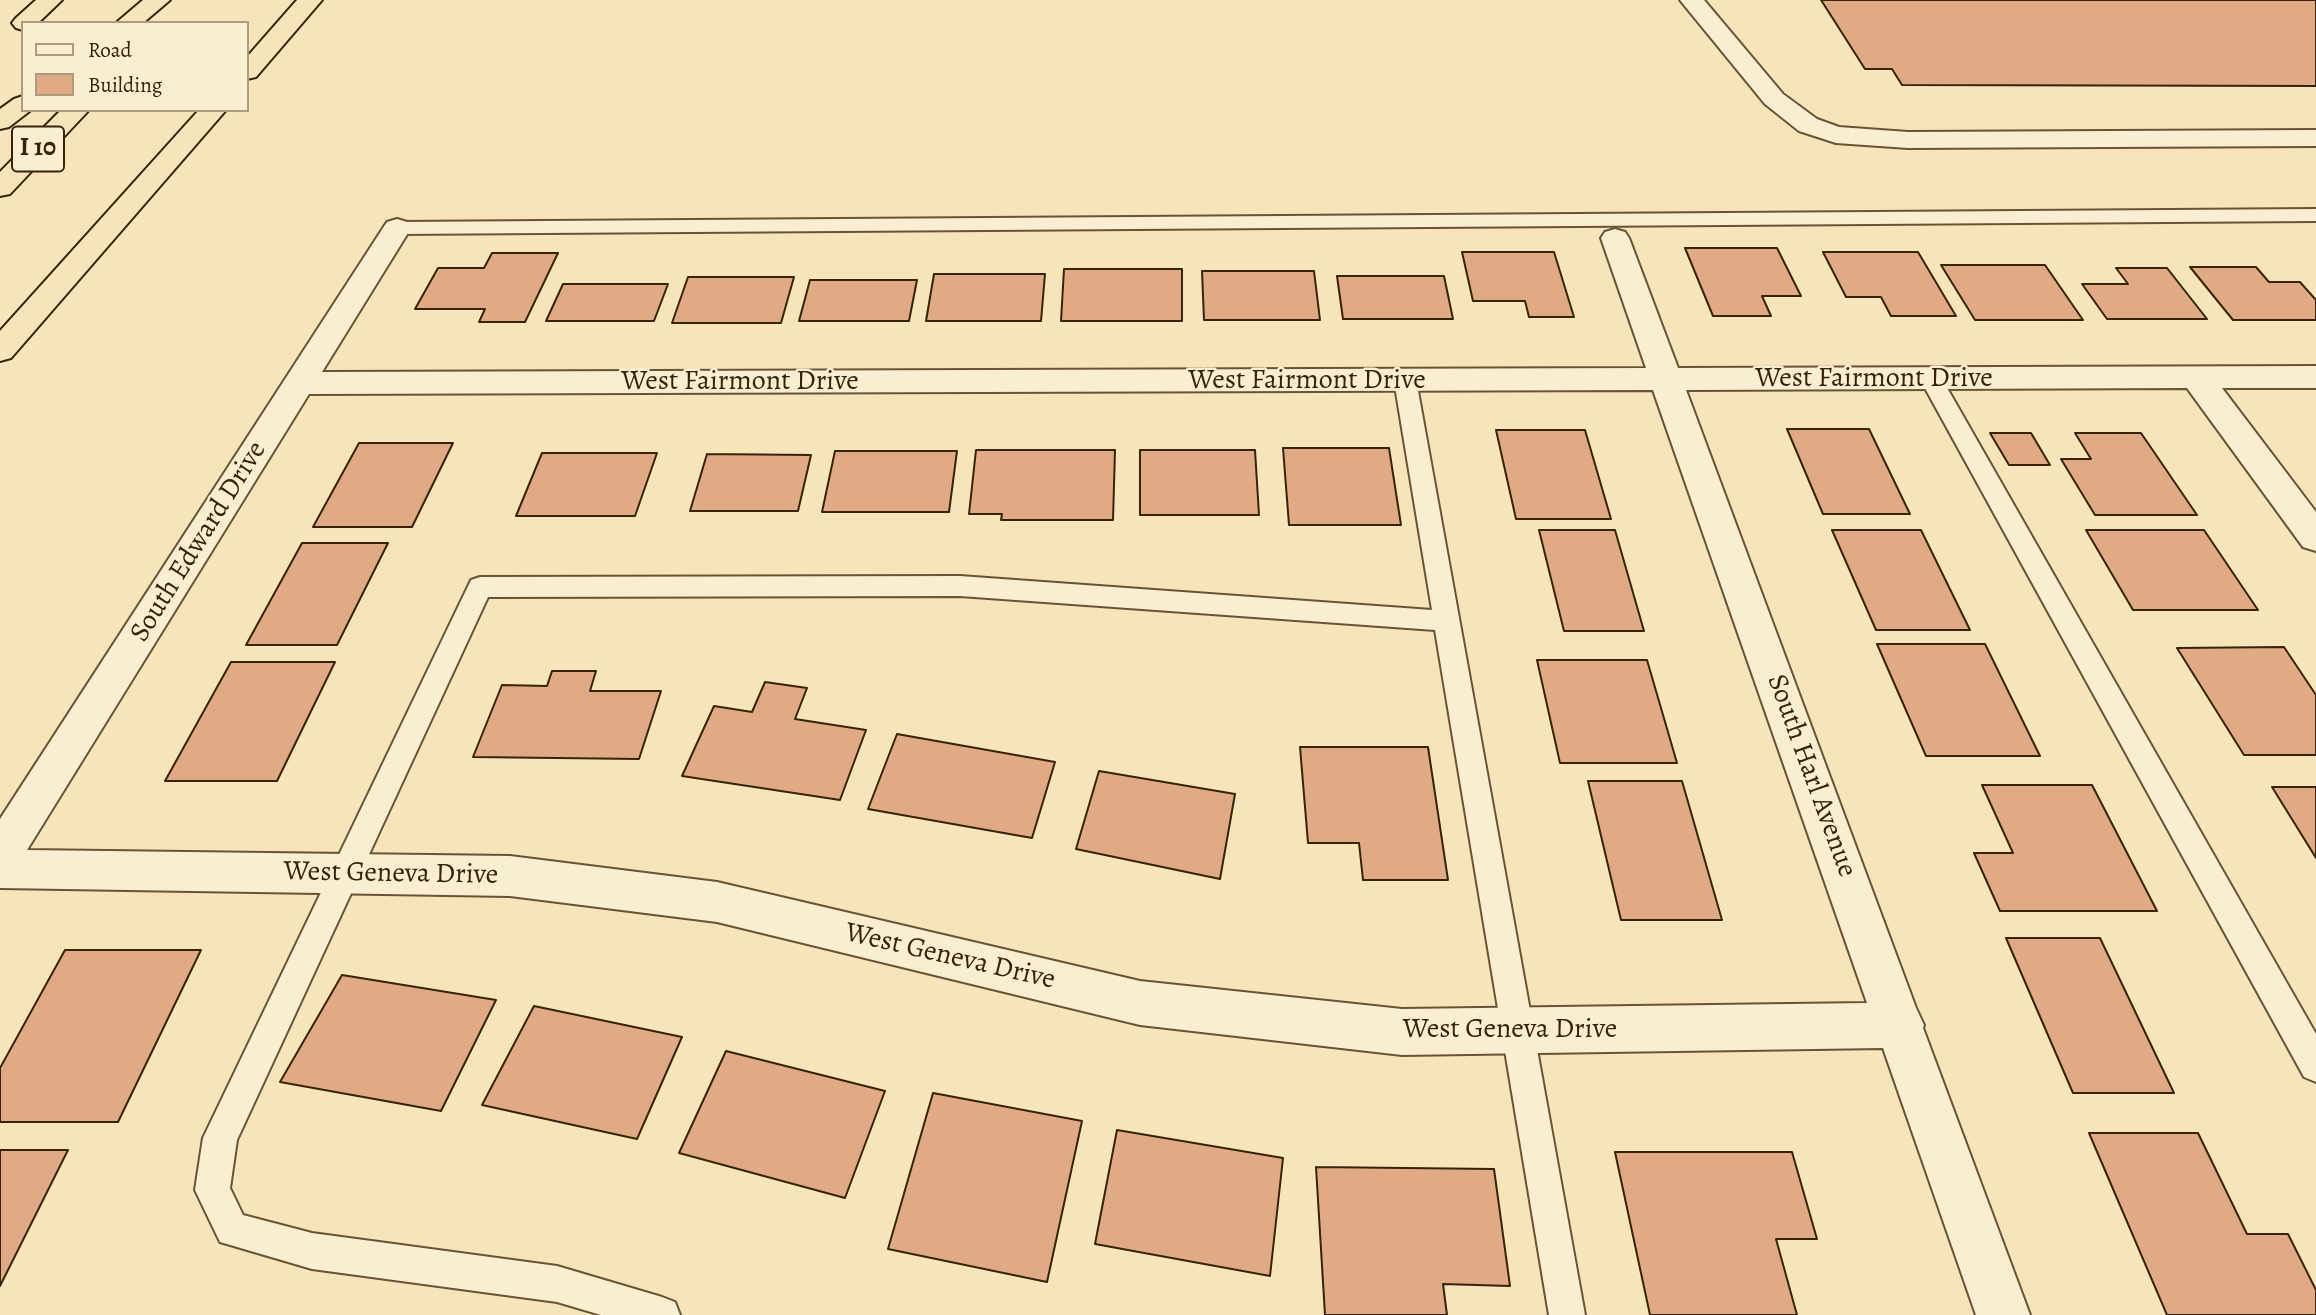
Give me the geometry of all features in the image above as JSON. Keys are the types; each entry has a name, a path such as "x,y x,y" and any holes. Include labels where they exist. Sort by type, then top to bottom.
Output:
{"highway":[{"path":"26,21 50,0"},
{"path":"131,21 158,0"},
{"path":"163,21 184,0"},
{"path":"248,71 310,0"},
{"path":"0,121 21,105"},
{"name":"I 10","path":"0,188 74,112"},
{"path":"0,351 211,112"}],"street":[{"path":"1692,0 1774,99 1808,125 1836,135 1908,140 2316,138"},
{"name":"South Edward Drive","path":"0,856 397,228"},
{"name":"South Harl Avenue","path":"1615,238 2003,1315"},
{"name":"West Fairmont Drive","path":"299,383 2316,377"},
{"path":"2197,378 2316,538"},
{"name":"West Geneva Drive","path":"0,869 510,876 717,902 1140,1003 1402,1032 1900,1025"}],"lane":[{"path":"397,228 2316,215"},
{"path":"1931,379 2316,1066"},
{"path":"1405,380 1567,1315"},
{"path":"662,1315 557,1284 312,1251 232,1230 212,1190 220,1138 480,587 960,586 1446,621"}],"building":[{"path":"1821,0 2316,0 2316,86 1902,85 1892,69 1865,69"},
{"path":"1685,248 1777,248 1801,296 1762,296 1771,316 1713,316"},
{"path":"1462,252 1554,252 1574,317 1529,317 1525,301 1473,301"},
{"path":"1823,252 1918,252 1956,316 1891,316 1881,297 1846,297"},
{"path":"492,253 558,253 525,322 479,322 485,309 415,309 438,268 484,268"},
{"path":"1941,265 2045,265 2083,320 1975,320"},
{"path":"2190,267 2256,267 2269,282 2300,282 2316,300 2316,320 2233,320"},
{"path":"2116,268 2167,268 2207,319 2107,319 2082,284 2128,284"},
{"path":"1064,269 1182,269 1182,321 1061,321"},
{"path":"1202,271 1314,271 1320,320 1204,320"},
{"path":"934,274 1045,274 1041,321 926,321"},
{"path":"1337,276 1444,276 1453,319 1343,319"},
{"path":"688,277 794,277 781,323 672,323"},
{"path":"810,280 917,280 909,321 799,321"},
{"path":"563,284 668,284 654,321 546,321"},
{"path":"1787,429 1869,429 1910,514 1823,514"},
{"path":"1496,430 1585,430 1611,519 1516,519"},
{"path":"1990,433 2031,433 2050,465 2009,465"},
{"path":"2075,433 2141,433 2197,515 2095,515 2061,459 2091,459"},
{"path":"359,443 453,443 412,527 313,527"},
{"path":"1283,448 1389,448 1401,525 1289,525"},
{"path":"976,450 1115,450 1113,520 1001,520 1002,514 969,514"},
{"path":"1140,450 1255,450 1259,515 1140,515"},
{"path":"835,451 957,451 949,512 822,512"},
{"path":"542,453 657,453 635,516 516,516"},
{"path":"707,454 811,455 798,511 690,511"},
{"path":"1539,530 1615,530 1644,631 1564,631"},
{"path":"1832,530 1921,530 1970,630 1876,630"},
{"path":"2086,530 2204,530 2258,610 2133,610"},
{"path":"302,543 388,543 337,645 246,645"},
{"path":"1877,644 1985,644 2040,756 1926,756"},
{"path":"2284,647 2316,695 2316,755 2244,755 2177,648"},
{"path":"1537,660 1647,660 1677,763 1560,763"},
{"path":"231,662 335,662 277,781 165,781"},
{"path":"552,671 596,671 590,691 661,691 639,759 473,757 502,685 547,686"},
{"path":"765,682 807,688 795,719 866,730 840,800 682,776 714,706 752,712"},
{"path":"897,734 1055,762 1032,838 868,809"},
{"path":"1300,747 1428,747 1448,880 1363,880 1359,843 1308,843"},
{"path":"1099,771 1235,794 1220,879 1076,849"},
{"path":"1588,781 1682,781 1722,920 1621,920"},
{"path":"1982,785 2092,785 2157,911 2000,911 1974,853 2013,853"},
{"path":"2272,787 2316,787 2316,858"},
{"path":"2006,938 2100,938 2174,1093 2073,1093"},
{"path":"65,950 201,950 118,1122 0,1122 0,1068"},
{"path":"342,975 496,1000 441,1111 280,1082"},
{"path":"534,1006 682,1037 637,1139 482,1105"},
{"path":"726,1051 885,1091 845,1198 679,1153"},
{"path":"933,1093 1082,1121 1047,1282 888,1249"},
{"path":"1117,1130 1283,1158 1270,1276 1095,1244"},
{"path":"2089,1133 2198,1133 2247,1234 2288,1234 2316,1290 2316,1315 2167,1315"},
{"path":"0,1150 68,1150 0,1286"},
{"path":"1615,1152 1792,1152 1817,1239 1776,1239 1797,1315 1650,1315"},
{"path":"1316,1167 1494,1169 1510,1286 1443,1284 1447,1315 1325,1315"}]}
